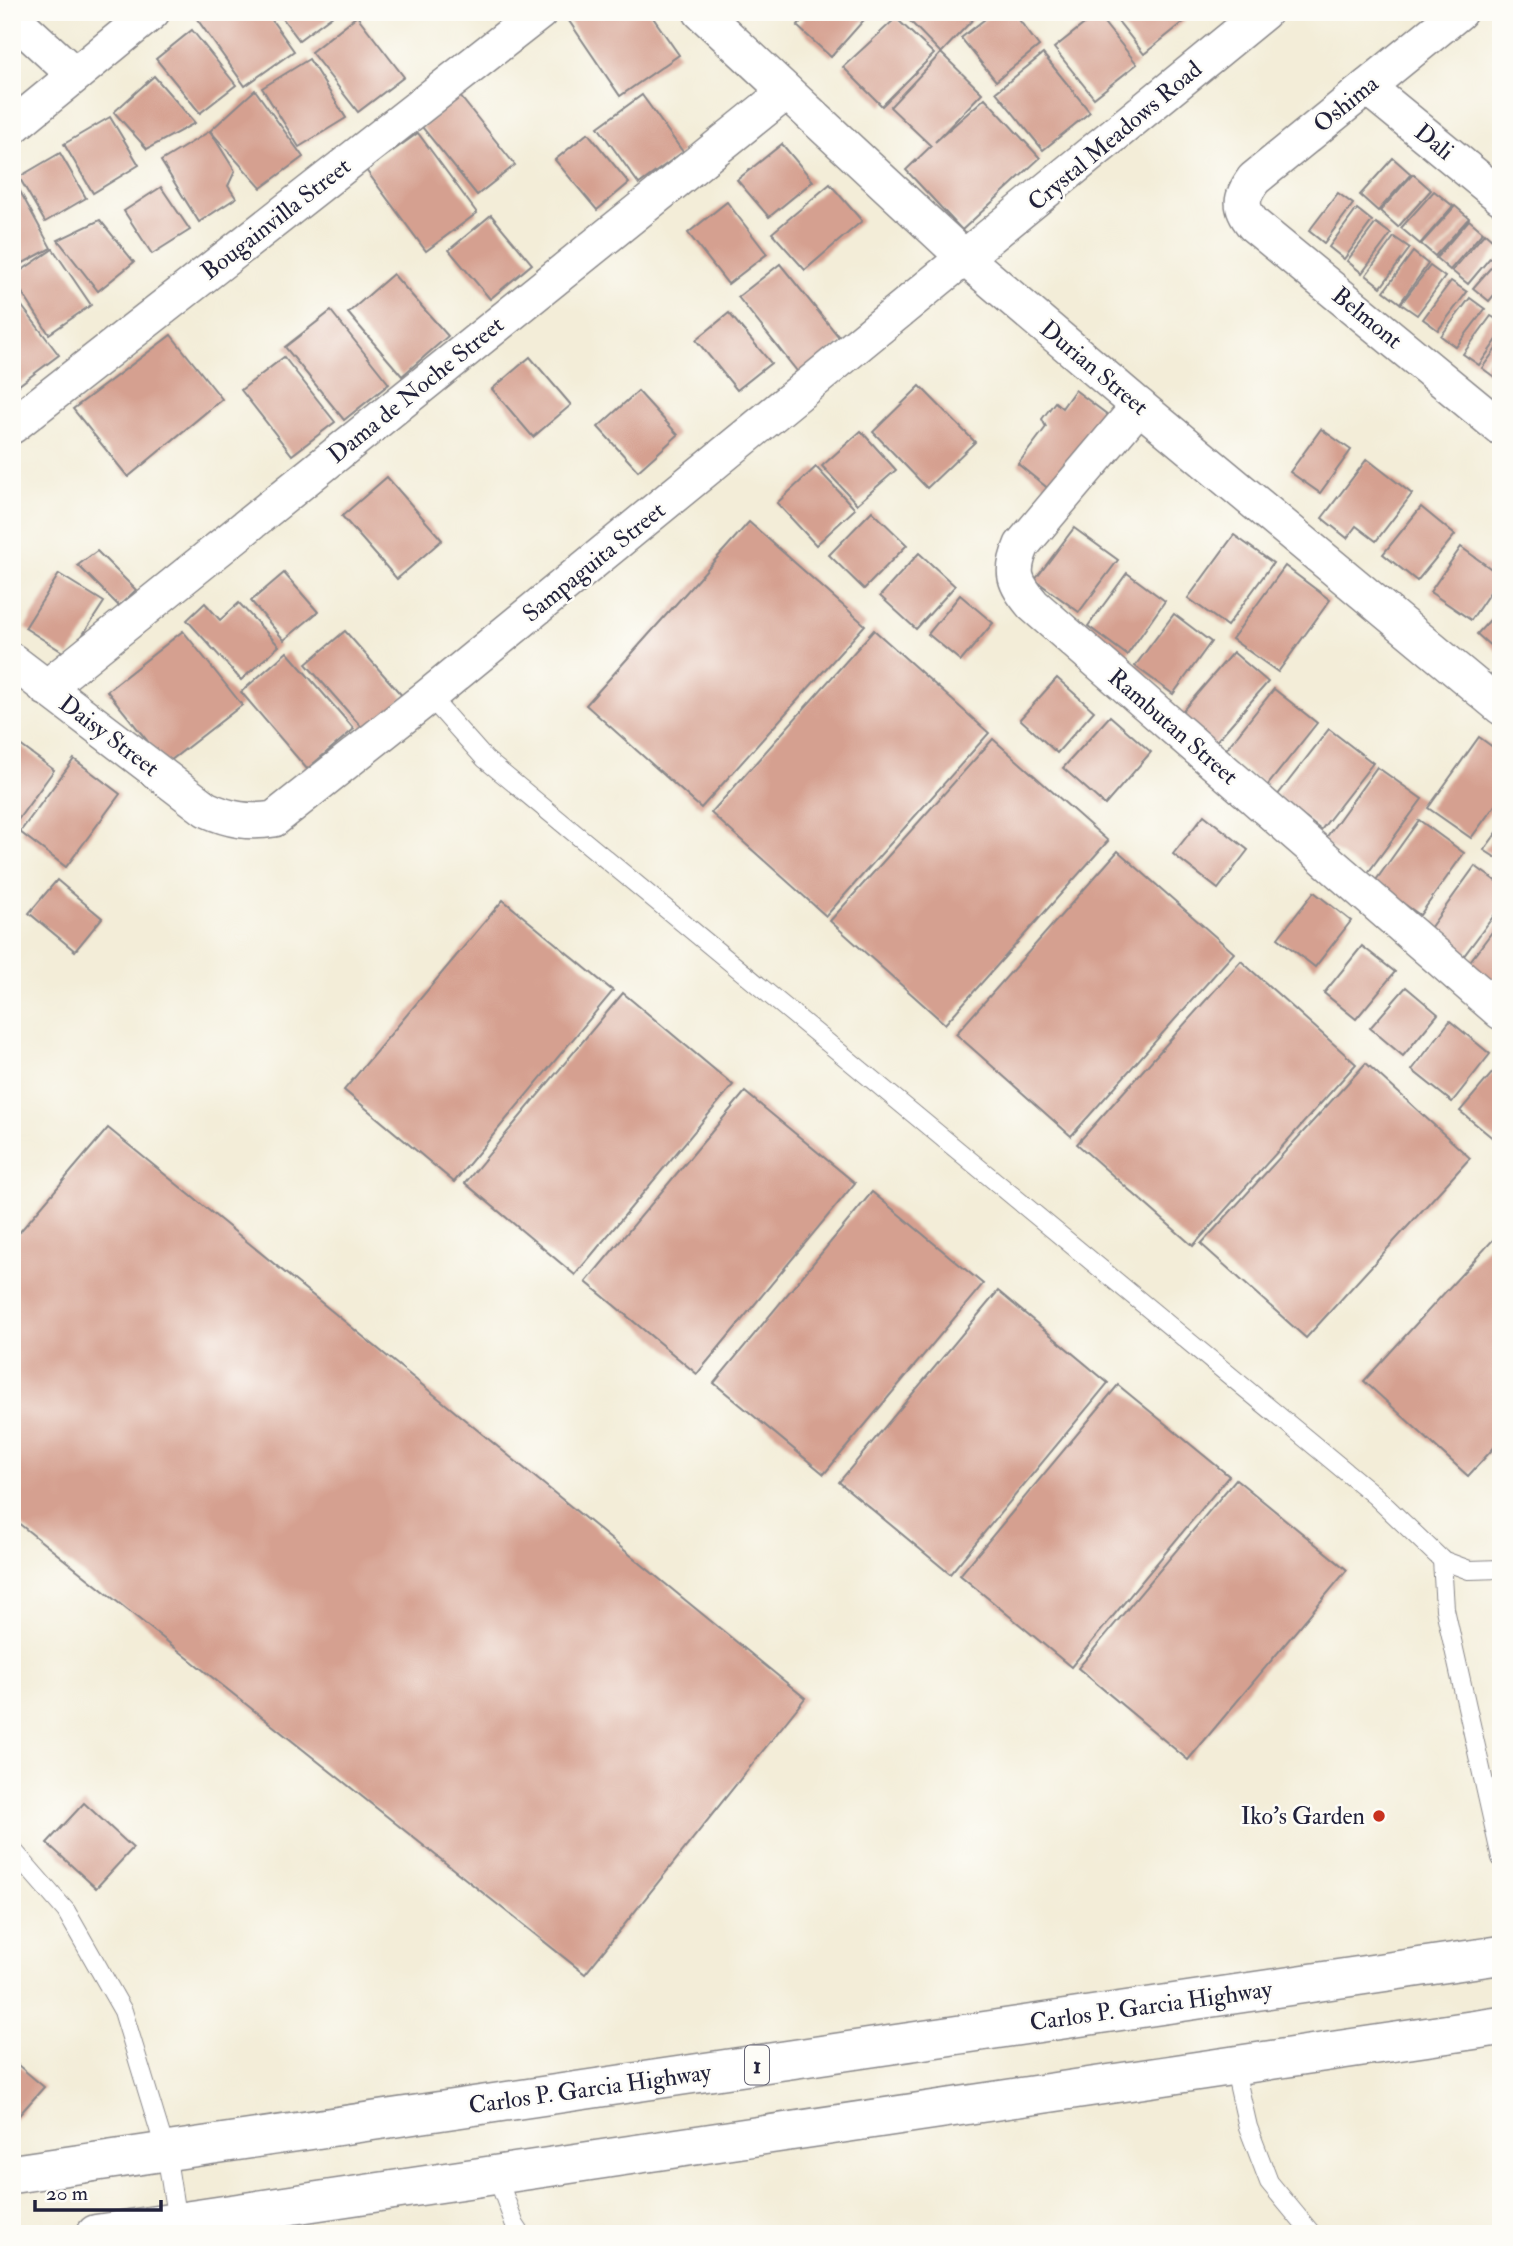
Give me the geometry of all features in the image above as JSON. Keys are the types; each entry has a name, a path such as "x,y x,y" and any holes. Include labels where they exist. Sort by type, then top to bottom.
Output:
{"highway":[{"name":"Carlos P. Garcia Highway","path":"12,2174 1501,1955"},
{"path":"96,2234 1501,2026"}],"street":[{"path":"12,127 152,12"},
{"name":"Bougainvilla Street","path":"12,426 540,12"},
{"name":"Durian Street","path":"701,12 966,259 1501,707"},
{"name":"Crystal Meadows Road","path":"966,259 1264,12"},
{"name":"Oshima","path":"1243,202 1246,189 1254,179 1459,12"},
{"path":"12,18 75,75"},
{"name":"Dali","path":"1367,87 1501,197"},
{"name":"Dama de Noche Street","path":"46,688 786,92"},
{"name":"Belmont","path":"1243,202 1244,213 1254,225 1501,428"},
{"name":"Sampaguita Street","path":"206,809 235,820 257,822 274,819 966,259"},
{"name":"Rambutan Street","path":"1139,406 1022,545 1015,561 1014,576 1019,588 1032,605 1501,1012"},
{"name":"Daisy Street","path":"12,661 206,809"}],"lane":[{"path":"429,696 485,759 1374,1494 1443,1560 1469,1570 1501,1569"},
{"path":"1443,1560 1445,1609 1501,1858"},
{"path":"12,1849 66,1911 123,2011 166,2152 177,2222"},
{"path":"1234,2066 1248,2127 1269,2182 1311,2234"},
{"path":"496,2174 514,2225 521,2234"}],"building":[{"path":"192,12 266,12 294,51 245,86"},
{"path":"278,12 337,12 299,40"},
{"path":"576,12 649,12 679,55 620,96 567,18"},
{"path":"809,12 871,12 831,57 797,26"},
{"path":"912,12 980,12 941,53 907,18"},
{"path":"994,12 1013,12 1039,46 996,81 961,38"},
{"path":"1111,12 1177,12 1185,21 1144,54"},
{"path":"1097,14 1137,64 1094,98 1054,48"},
{"path":"357,16 404,77 358,112 311,52"},
{"path":"896,18 934,54 882,106 843,67"},
{"path":"192,30 236,85 200,113 156,59"},
{"path":"941,53 982,93 935,142 985,98 1040,158 962,230 906,170 931,146 890,107"},
{"path":"1043,54 1090,112 1043,150 996,92"},
{"path":"309,59 346,118 299,147 262,88"},
{"path":"154,76 195,123 147,149 114,112"},
{"path":"255,90 303,157 261,188 210,131"},
{"path":"642,95 683,152 639,184 598,127"},
{"path":"460,96 515,165 477,195 422,127"},
{"path":"110,117 139,165 93,193 64,144"},
{"path":"210,131 235,171 228,186 236,198 199,222 161,161"},
{"path":"418,133 477,213 426,251 366,170"},
{"path":"588,133 629,183 597,210 555,160"},
{"path":"782,144 813,181 769,217 737,180"},
{"path":"60,153 86,198 45,222 19,177"},
{"path":"1393,158 1411,174 1378,211 1360,195"},
{"path":"1413,174 1431,190 1398,227 1380,211"},
{"path":"16,184 51,248 12,269 12,186"},
{"path":"830,184 862,221 805,270 772,233"},
{"path":"161,187 190,230 152,254 124,211"},
{"path":"1434,191 1453,206 1420,244 1401,228"},
{"path":"1338,193 1353,204 1324,243 1309,231"},
{"path":"727,202 767,254 728,284 688,233"},
{"path":"1455,206 1469,218 1435,256 1421,244"},
{"path":"1357,209 1372,221 1344,259 1329,247"},
{"path":"491,215 532,264 490,299 449,250"},
{"path":"100,220 134,262 98,291 58,240"},
{"path":"1469,220 1483,232 1450,270 1436,258"},
{"path":"1376,223 1391,234 1362,273 1347,261"},
{"path":"1485,233 1500,246 1468,284 1452,271"},
{"path":"1394,237 1410,248 1381,287 1366,275"},
{"path":"53,249 91,305 49,334 12,277"},
{"path":"1413,252 1428,264 1400,303 1384,291"},
{"path":"1501,256 1501,287 1489,301 1473,288"},
{"path":"780,264 843,342 801,376 738,297"},
{"path":"1430,266 1445,277 1417,315 1401,304"},
{"path":"393,274 448,336 402,376 348,313"},
{"path":"1451,281 1467,292 1438,330 1423,319"},
{"path":"12,293 59,355 19,385 12,376"},
{"path":"1470,298 1485,309 1456,347 1441,336"},
{"path":"331,311 389,384 344,420 285,347"},
{"path":"729,313 771,363 737,390 696,340"},
{"path":"1491,316 1501,322 1501,334 1479,365 1463,354"},
{"path":"171,335 222,399 128,477 73,409"},
{"path":"1501,342 1501,374 1497,379 1482,368"},
{"path":"284,357 335,422 292,455 241,390"},
{"path":"530,357 571,405 533,437 492,389"},
{"path":"920,386 975,442 927,488 873,432"},
{"path":"1075,390 1108,415 1050,490 1018,464 1046,427 1042,419 1055,402 1062,408"},
{"path":"638,391 678,435 638,471 598,427"},
{"path":"1321,429 1351,450 1320,493 1290,472"},
{"path":"861,431 896,470 857,504 822,466"},
{"path":"1367,459 1412,494 1376,541 1356,526 1347,538 1322,518"},
{"path":"816,467 855,509 816,545 777,503"},
{"path":"387,477 442,540 397,579 342,516"},
{"path":"1421,507 1455,535 1417,581 1383,554"},
{"path":"872,511 907,545 864,589 829,555"},
{"path":"749,522 865,625 701,808 586,705"},
{"path":"1074,528 1118,560 1079,612 1035,580"},
{"path":"1234,535 1273,563 1227,626 1188,598"},
{"path":"1461,547 1501,576 1471,620 1430,592"},
{"path":"97,551 136,590 119,606 78,565"},
{"path":"919,553 955,586 916,629 880,596"},
{"path":"1285,566 1330,600 1278,672 1232,639"},
{"path":"284,573 318,612 284,640 251,601"},
{"path":"1127,573 1165,601 1127,655 1088,626"},
{"path":"59,574 104,602 69,656 25,628"},
{"path":"960,595 993,623 961,661 928,634"},
{"path":"205,603 220,620 239,603 279,646 241,680 187,620"},
{"path":"1501,608 1501,655 1477,634"},
{"path":"1174,614 1211,642 1173,694 1135,666"},
{"path":"874,630 989,733 826,916 711,813"},
{"path":"183,631 242,705 166,764 107,691"},
{"path":"345,631 404,698 365,731 306,664"},
{"path":"287,652 354,729 307,769 241,692"},
{"path":"1233,652 1268,682 1213,745 1179,715"},
{"path":"1057,678 1094,711 1057,753 1020,719"},
{"path":"1274,689 1317,723 1267,786 1224,752"},
{"path":"1110,716 1151,752 1105,805 1063,768"},
{"path":"1329,729 1373,763 1321,830 1277,796"},
{"path":"1479,737 1501,753 1501,797 1471,838 1428,808"},
{"path":"12,739 54,770 17,821 12,817"},
{"path":"993,739 1108,841 945,1024 830,921"},
{"path":"74,759 120,794 66,867 20,832"},
{"path":"1377,767 1422,799 1367,874 1323,842"},
{"path":"1204,815 1248,850 1218,889 1173,854"},
{"path":"1419,820 1464,853 1420,915 1374,883"},
{"path":"1501,827 1501,861 1484,850"},
{"path":"1118,851 1234,953 1071,1136 956,1034"},
{"path":"1475,866 1501,885 1501,906 1463,957 1428,931"},
{"path":"57,880 102,918 75,951 29,913"},
{"path":"1314,892 1351,921 1315,967 1278,938"},
{"path":"503,900 613,991 454,1182 344,1090"},
{"path":"1501,920 1501,989 1468,964"},
{"path":"1362,946 1395,972 1356,1019 1324,993"},
{"path":"1241,961 1356,1064 1193,1246 1077,1144"},
{"path":"1406,987 1438,1014 1403,1056 1370,1028"},
{"path":"623,993 733,1085 575,1275 465,1183"},
{"path":"1450,1021 1490,1054 1452,1102 1412,1070"},
{"path":"1366,1063 1470,1158 1306,1338 1201,1244"},
{"path":"1498,1066 1501,1068 1501,1134 1495,1140 1460,1111"},
{"path":"745,1092 855,1183 697,1374 586,1282"},
{"path":"108,1128 805,1698 585,1974 12,1518 12,1241"},
{"path":"872,1192 983,1284 824,1474 714,1383"},
{"path":"1501,1231 1501,1440 1468,1476 1364,1381"},
{"path":"998,1291 1108,1383 950,1574 839,1482"},
{"path":"1118,1385 1229,1476 1071,1667 960,1575"},
{"path":"1236,1479 1347,1570 1188,1760 1078,1668"},
{"path":"84,1803 133,1848 96,1888 47,1843"},
{"path":"12,2060 44,2087 12,2123"}],"place":[{"name":"Iko's Garden","path":"1379,1816"}]}
